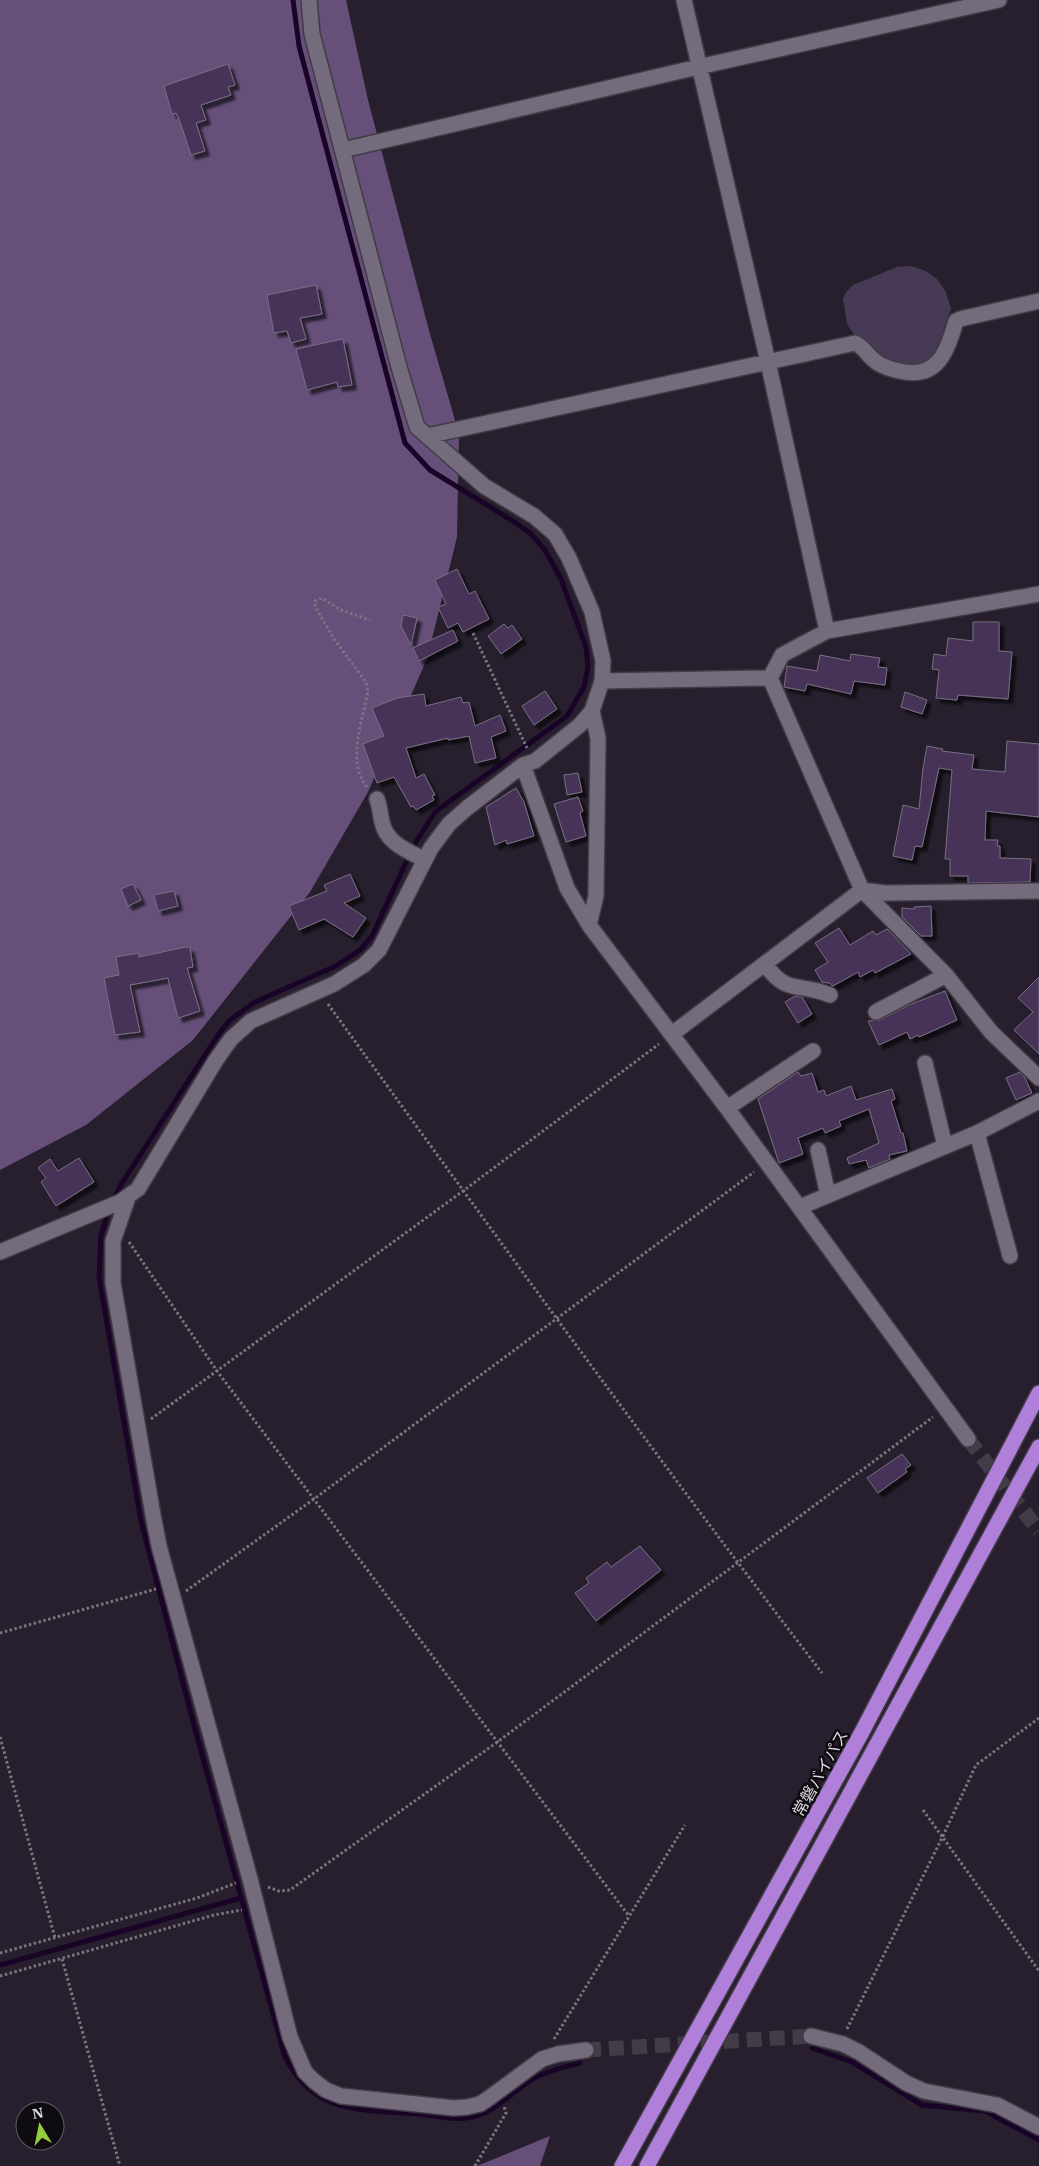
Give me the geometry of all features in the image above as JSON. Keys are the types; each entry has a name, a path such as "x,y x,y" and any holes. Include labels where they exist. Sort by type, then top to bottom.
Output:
{"highway":[{"name":"常磐バイパス","path":"622,2166 862,1732 1039,1392"},
{"path":"647,2166 1039,1447"}],"street":[{"path":"0,1252 124,1200 138,1188 216,1060 231,1039 251,1021 334,984 364,965 379,950 416,855 467,808 523,765 535,761 580,725 592,711 602,681 603,661 592,612 569,558 555,534 534,516 484,486 417,427 312,34 309,0"},
{"path":"684,0 698,67 768,362 827,631"},
{"path":"343,150 698,67 999,0"},
{"path":"427,436 855,343 861,345 876,362 897,370 920,373 929,370 936,364 948,346 956,321 960,318 1039,301"},
{"path":"770,678 782,655 827,631 1039,594"},
{"path":"602,681 770,678"},
{"path":"770,678 862,890 946,975 991,1032 1039,1078"},
{"path":"589,925 596,896 598,738 592,711"},
{"path":"523,765 567,888 589,925 767,1162 968,1439"},
{"path":"377,799 384,830 389,837 416,855"},
{"path":"672,1034 862,890 886,893 1039,891"},
{"path":"765,964 774,978 785,984 830,995"},
{"path":"876,1012 946,975"},
{"path":"727,1108 813,1051"},
{"path":"924,1063 945,1146"},
{"path":"800,1207 976,1133 1039,1101"},
{"path":"976,1133 1010,1256"},
{"path":"818,1150 828,1195"},
{"path":"124,1200 113,1240 113,1283 154,1523 250,1879 290,2037 305,2072 326,2090 341,2096 454,2108 467,2107 480,2104 542,2059 558,2054 586,2050"},
{"path":"811,2036 843,2044 859,2052 906,2083 924,2091 997,2105 1039,2127"}],"path":[{"path":"370,620 342,610 322,598 315,601 315,606 334,639 366,682 368,691 357,749 357,762 364,783 377,799"},
{"path":"474,633 522,739"},
{"path":"318,990 463,1191 737,1562 822,1672"},
{"path":"138,1428 463,1191 672,1034"},
{"path":"174,1595 185,1591 314,1499 767,1162"},
{"path":"118,1227 217,1371 629,1916"},
{"path":"250,1879 279,1891 290,1890 496,1742 945,1408"},
{"path":"0,1633 153,1590"},
{"path":"843,2044 846,2030 942,1838 976,1764 1039,1718"},
{"path":"0,1737 55,1938"},
{"path":"923,1810 1039,1971"},
{"path":"542,2059 685,1825"},
{"path":"0,1953 197,1898 234,1883"},
{"path":"0,1976 214,1915 240,1911"},
{"path":"62,1959 120,2166"},
{"path":"475,2166 506,2113 504,2106"}],"shaded area":[{"path":"0,0 346,0 368,100 430,334 459,434 457,537 427,659 368,792 310,892 193,1040 86,1125 0,1170"},
{"path":"911,266 926,271 937,279 946,292 951,309 944,329 940,350 929,363 914,369 883,359 853,333 847,324 843,299 846,292 853,285 897,267"},
{"path":"550,2136 540,2166 477,2166"}],"building":[{"path":"228,64 235,85 228,87 231,95 201,105 206,120 196,123 205,151 191,155 179,119 176,113 172,114 164,86"},
{"path":"316,285 322,314 300,318 306,339 291,343 287,331 274,333 267,295"},
{"path":"343,339 352,385 338,387 337,382 307,390 296,349"},
{"path":"457,569 469,594 475,591 489,619 463,632 458,623 448,628 438,607 446,604 435,580"},
{"path":"403,615 417,618 411,645 401,626"},
{"path":"973,622 999,622 999,651 1012,652 1008,699 958,695 957,700 936,698 939,670 932,669 934,654 946,656 948,638 973,641"},
{"path":"504,624 508,628 512,625 522,639 501,654 488,636"},
{"path":"453,630 458,641 419,661 413,648"},
{"path":"851,654 880,658 878,667 887,668 885,685 854,681 851,694 807,684 805,691 784,687 787,666 817,671 820,655 850,661"},
{"path":"545,691 557,709 534,725 522,706"},
{"path":"905,692 927,700 922,714 901,707"},
{"path":"424,694 426,706 461,697 463,703 469,702 475,726 500,715 506,731 491,737 496,758 475,763 469,736 448,740 448,738 406,748 416,778 424,774 435,795 432,796 434,800 416,810 413,806 411,807 394,777 377,783 363,744 384,736 372,708 397,698"},
{"path":"1007,741 1039,744 1039,817 986,811 985,840 998,840 997,846 1000,846 1000,858 1031,859 1030,882 968,883 968,876 950,876 950,859 945,859 952,770 939,768 922,847 915,846 912,860 893,856 903,805 919,809 927,746 943,749 942,751 974,755 972,769 1005,772"},
{"path":"578,773 582,792 567,795 564,775"},
{"path":"516,788 524,802 534,836 507,844 506,840 495,845 486,807"},
{"path":"578,797 583,811 580,813 586,836 566,842 554,804"},
{"path":"350,874 360,896 344,903 366,918 353,937 324,919 299,930 289,906 327,891 324,885"},
{"path":"133,884 141,900 128,906 121,889"},
{"path":"174,891 178,906 158,911 154,895"},
{"path":"931,906 932,936 921,936 902,917 902,908 914,909 914,907"},
{"path":"839,928 850,945 873,931 876,935 887,929 911,954 875,973 873,970 860,977 858,972 833,986 822,982 815,970 828,962 815,943"},
{"path":"186,947 190,948 193,967 187,968 200,1011 178,1018 168,978 130,985 140,1032 115,1035 104,978 119,975 116,957 139,953 139,957"},
{"path":"1039,977 1039,1054 1014,1030 1033,1012 1018,998"},
{"path":"945,991 957,1020 919,1037 918,1035 910,1039 907,1032 879,1045 868,1021 880,1020 909,1005"},
{"path":"795,996 802,997 812,1014 798,1023 785,1002"},
{"path":"798,1072 801,1076 812,1073 818,1092 824,1090 826,1096 851,1086 856,1100 892,1089 895,1099 891,1101 901,1133 903,1133 907,1151 889,1155 890,1159 869,1168 866,1160 849,1164 847,1158 879,1143 869,1109 839,1121 841,1126 825,1133 823,1128 798,1138 803,1154 779,1163 758,1099"},
{"path":"1020,1072 1032,1093 1016,1100 1006,1078"},
{"path":"79,1158 94,1182 56,1206 41,1182 46,1178 38,1168 50,1159 58,1171"},
{"path":"902,1454 911,1465 905,1469 907,1472 878,1493 867,1478"},
{"path":"640,1546 661,1570 596,1621 575,1593 589,1583 586,1578 607,1562 611,1567"}],"waterway":[{"path":"112,1202 122,1183 218,1035 230,1020 255,1002 336,966 360,950 372,936 414,845 435,812 567,716 584,687 588,667 586,647 561,579 545,550 530,533 516,523 430,470 405,443 299,46 293,0"},
{"path":"109,1210 101,1235 99,1277 141,1521 195,1729 284,2054 295,2074 309,2089 324,2099 340,2105 358,2109 455,2119 469,2118 484,2113 500,2104 536,2077 580,2063"},
{"path":"0,1965 241,1898"},
{"path":"812,2048 852,2062 922,2105 985,2111 1039,2140"}],"tunnel":[{"path":"968,1439 1039,1531"},
{"path":"586,2050 811,2036"}]}
